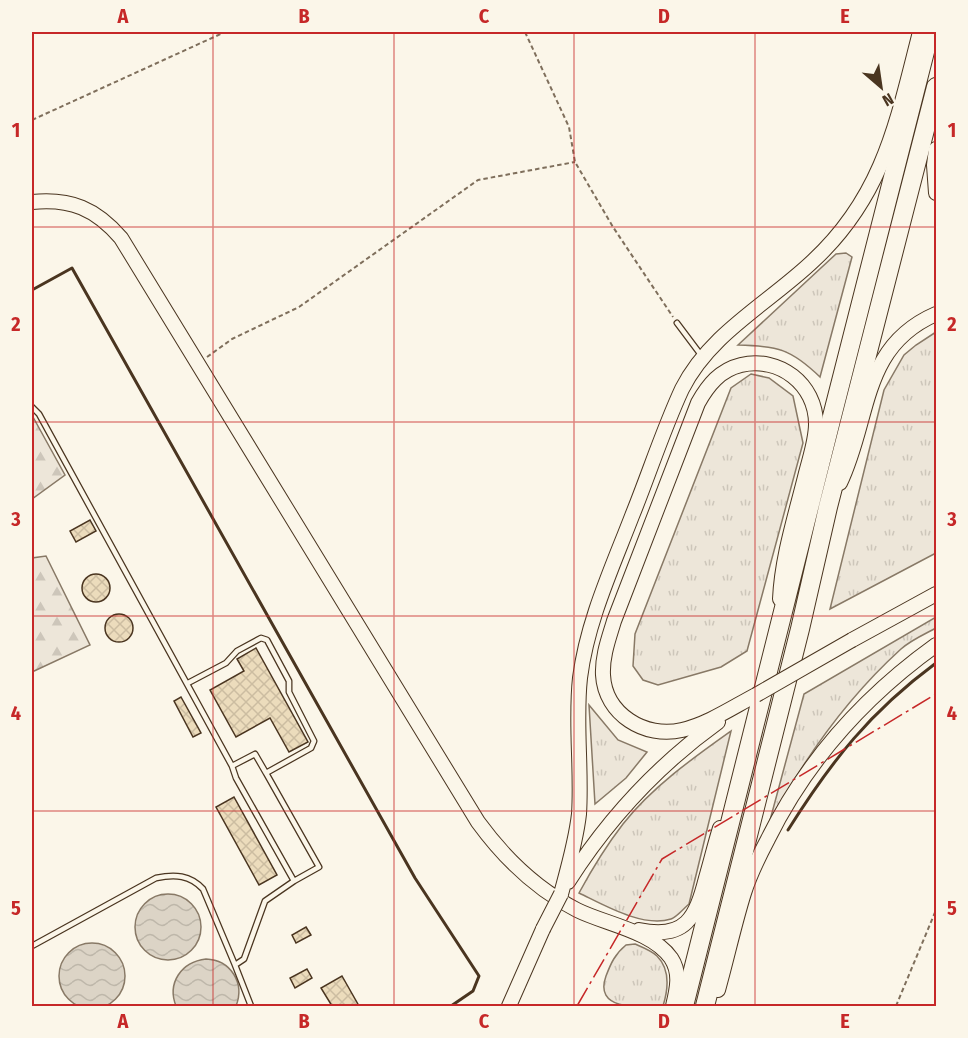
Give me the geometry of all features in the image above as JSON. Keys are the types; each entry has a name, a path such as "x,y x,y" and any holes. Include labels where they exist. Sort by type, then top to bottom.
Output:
{"highway":[{"path":"684,1006 930,32"},
{"path":"705,1006 800,629 828,507 936,87"}],"main road":[{"path":"578,855 580,678 588,638 676,402 693,370 703,357 725,335 815,260 858,210 888,150 920,32"},
{"path":"936,149 934,176 936,193"},
{"path":"32,202 74,204 99,216 121,238 482,829 507,858 532,881 577,910 654,942 671,958 675,966 678,980 673,1006"},
{"path":"828,507 848,466 878,368 899,338 918,323 936,314"},
{"path":"717,719 681,731 659,732 641,728 626,719 615,708 604,682 603,666 608,642 627,585 698,403 718,376 735,366 757,363 784,369 797,379 813,404 816,422 813,445 781,576 779,628"},
{"path":"509,1006 578,855 648,781 717,719 936,594"},
{"path":"714,1006 744,892 761,852 786,806 831,740 877,692 936,645"},
{"path":"619,926 650,933 661,933 680,927 692,918 700,903 723,818 740,787"}],"lane":[{"path":"677,323 703,357"},
{"path":"32,407 39,414 188,683 232,766 236,778 294,881"},
{"path":"188,683 226,663 237,651 261,638 267,640 290,681 289,692 314,741 311,748 266,773"},
{"path":"232,766 255,754 319,867 265,901 244,959 235,965"},
{"path":"32,946 156,878 176,875 195,880 203,889 250,1006"}],"path":[{"path":"32,120 225,32"},
{"path":"525,32 569,127 575,162 613,227 677,323"},
{"path":"199,363 232,339 299,307 478,180 575,162"},
{"path":"896,1006 936,910"}],"green space":[{"path":"846,253 852,257 820,377 801,360 783,351 764,346 738,345 836,254"},
{"path":"936,332 936,553 830,609 884,390 904,355"},
{"path":"751,374 769,378 793,396 803,443 747,651 721,667 658,685 643,680 633,666 635,634 731,388"},
{"path":"32,418 65,475 32,499"},
{"path":"46,556 90,645 32,672 32,558"},
{"path":"936,617 936,628 901,649 844,709 811,753 769,824 804,694"},
{"path":"589,705 618,740 647,752 626,778 595,804"},
{"path":"731,731 689,904 671,919 648,920 624,914 579,893 605,849 634,810 674,774"},
{"path":"635,944 655,954 665,967 667,987 663,1006 622,1005 606,996 604,988 606,976 612,963 626,945"}],"water":[{"path":"162,894 174,894 192,903 199,914 201,927 199,940 192,951 181,958 162,960 149,955 140,946 135,933 135,921 140,908 149,899"},
{"path":"92,943 105,946 115,953 122,963 125,976 122,989 115,999 105,1006 92,1009 79,1006 69,999 62,989 59,976 62,963 69,953 79,946"},
{"path":"206,959 215,960 229,968 234,974 239,989 236,1006 176,1006 173,989 178,975 190,964"}],"building":[{"path":"90,520 96,531 76,542 70,531"},
{"path":"96,574 106,578 110,588 106,598 96,602 86,598 82,588 86,578"},
{"path":"119,614 129,618 133,628 129,638 119,642 109,638 105,628 109,618"},
{"path":"256,648 308,742 289,752 270,718 236,737 210,690 244,671 237,659"},
{"path":"181,697 201,733 193,737 174,701"},
{"path":"234,797 277,875 259,885 216,807"},
{"path":"306,927 311,935 296,943 292,935"},
{"path":"307,969 312,978 295,988 290,978"},
{"path":"342,976 359,1006 332,1006 321,988"}],"wall":[{"path":"32,290 72,268 415,878 479,976 473,991 451,1006"},
{"path":"788,830 820,781 854,739 891,700 936,663"}],"power":[{"path":"577,1006 662,859 936,694"}]}
